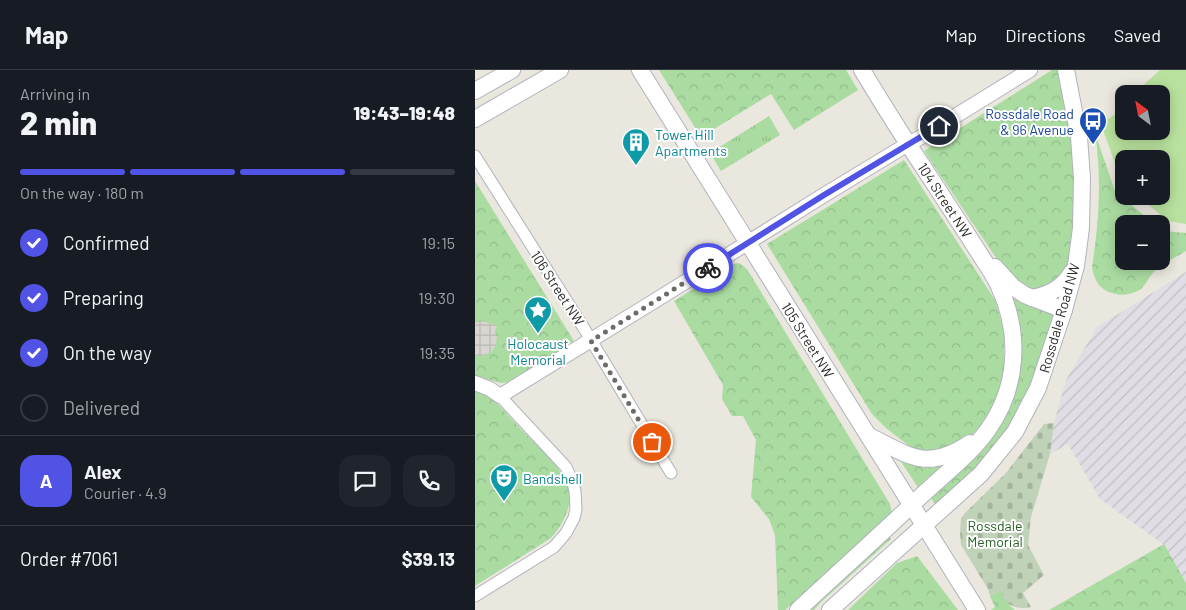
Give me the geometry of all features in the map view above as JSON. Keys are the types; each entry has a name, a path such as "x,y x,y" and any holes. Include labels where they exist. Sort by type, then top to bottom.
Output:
{"main road":[{"path":"475,91 512,70"},
{"path":"475,119 561,70"},
{"name":"105 Street NW","path":"639,70 977,610"},
{"name":"104 Street NW","path":"862,70 980,255"},
{"name":"Rossdale Road NW","path":"830,610 981,474 1015,432 1038,388 1064,310 1075,266 1081,228 1082,178 1079,137 1066,70"},
{"path":"980,255 1020,292 1064,310"},
{"path":"798,610 965,456 988,430 999,414 1010,384 1013,340 1002,293 980,255"},
{"path":"1032,298 1045,296 1058,289 1069,278 1075,266"},
{"path":"867,435 904,454 915,458 927,459 941,458 953,453 988,430"}],"street":[{"path":"500,396 747,242 1030,70"},
{"name":"106 Street NW","path":"475,156 671,473"},
{"path":"475,383 490,389 500,396 566,467 575,491 576,509 566,534 554,546 475,596"}],"shaded area":[{"path":"1186,272 1186,583 1163,544 1100,499 1068,444 1050,454 1054,423 1066,380 1097,327"},
{"path":"481,321 497,326 495,331 497,338 492,351 480,356 475,355 475,323"}],"green space":[{"path":"659,70 846,70 858,90 794,130 771,94 701,137"},
{"path":"1052,70 1058,70 1070,123 1078,180 1075,230 1067,267 1059,282 1029,291 1009,277 924,151"},
{"path":"1160,70 1186,70 1186,224 1170,221 1170,215 1161,215 1149,205 1170,205 1170,150 1115,150 1115,163 1102,127 1104,122 1115,114 1115,140 1170,140 1170,85 1143,85"},
{"path":"769,116 780,135 721,171 710,153"},
{"path":"1095,133 1115,191 1115,205 1132,205 1143,215 1115,215 1115,270 1156,270 1142,288 1131,294 1111,293 1101,287 1094,276 1092,267 1099,200"},
{"path":"904,160 995,300 1004,330 1004,365 1001,386 992,409 982,425 967,440 952,448 924,453 904,442 872,414 767,244"},
{"path":"475,181 574,341 511,382 501,383 475,376"},
{"path":"1170,232 1186,233 1186,251 1170,260"},
{"path":"739,263 747,269 890,504 892,513 785,610 778,610 775,535 769,519 751,497 756,440 743,416 732,416 722,399 723,385 674,301 733,264"},
{"path":"1013,294 1054,315 1033,384 1012,424 983,461 936,505 930,497 1008,409 1016,390 1021,348 1019,329 1011,296"},
{"path":"475,391 488,396 496,402 553,462 568,486 570,500 560,527 551,538 475,586"},
{"name":"Rossdale Memorial","path":"1054,423 1050,454 1031,517 1028,545 1044,575 1023,593 1031,607 1021,608 1008,603 1002,590 990,596 988,589 961,545 961,519 1006,473 1044,424"},
{"path":"901,459 941,464 942,467 919,489"},
{"path":"888,536 891,539 814,610 805,610"},
{"path":"1164,544 1186,583 1186,610 1049,610"},
{"path":"917,556 958,610 848,610 897,563"},
{"path":"1002,590 1010,606 1015,610 991,610 995,607 990,596"}],"way so far":[{"path":"652,442 591,341 708,268"}],"place":[{"name":"Rossdale Road & 96 Avenue","path":"1093,145"},
{"name":"Tower Hill Apartments","path":"636,166"},
{"name":"Holocaust Memorial","path":"538,334"},
{"name":"Bandshell","path":"504,502"}],"route":[{"path":"708,268 747,242 939,126"}]}
